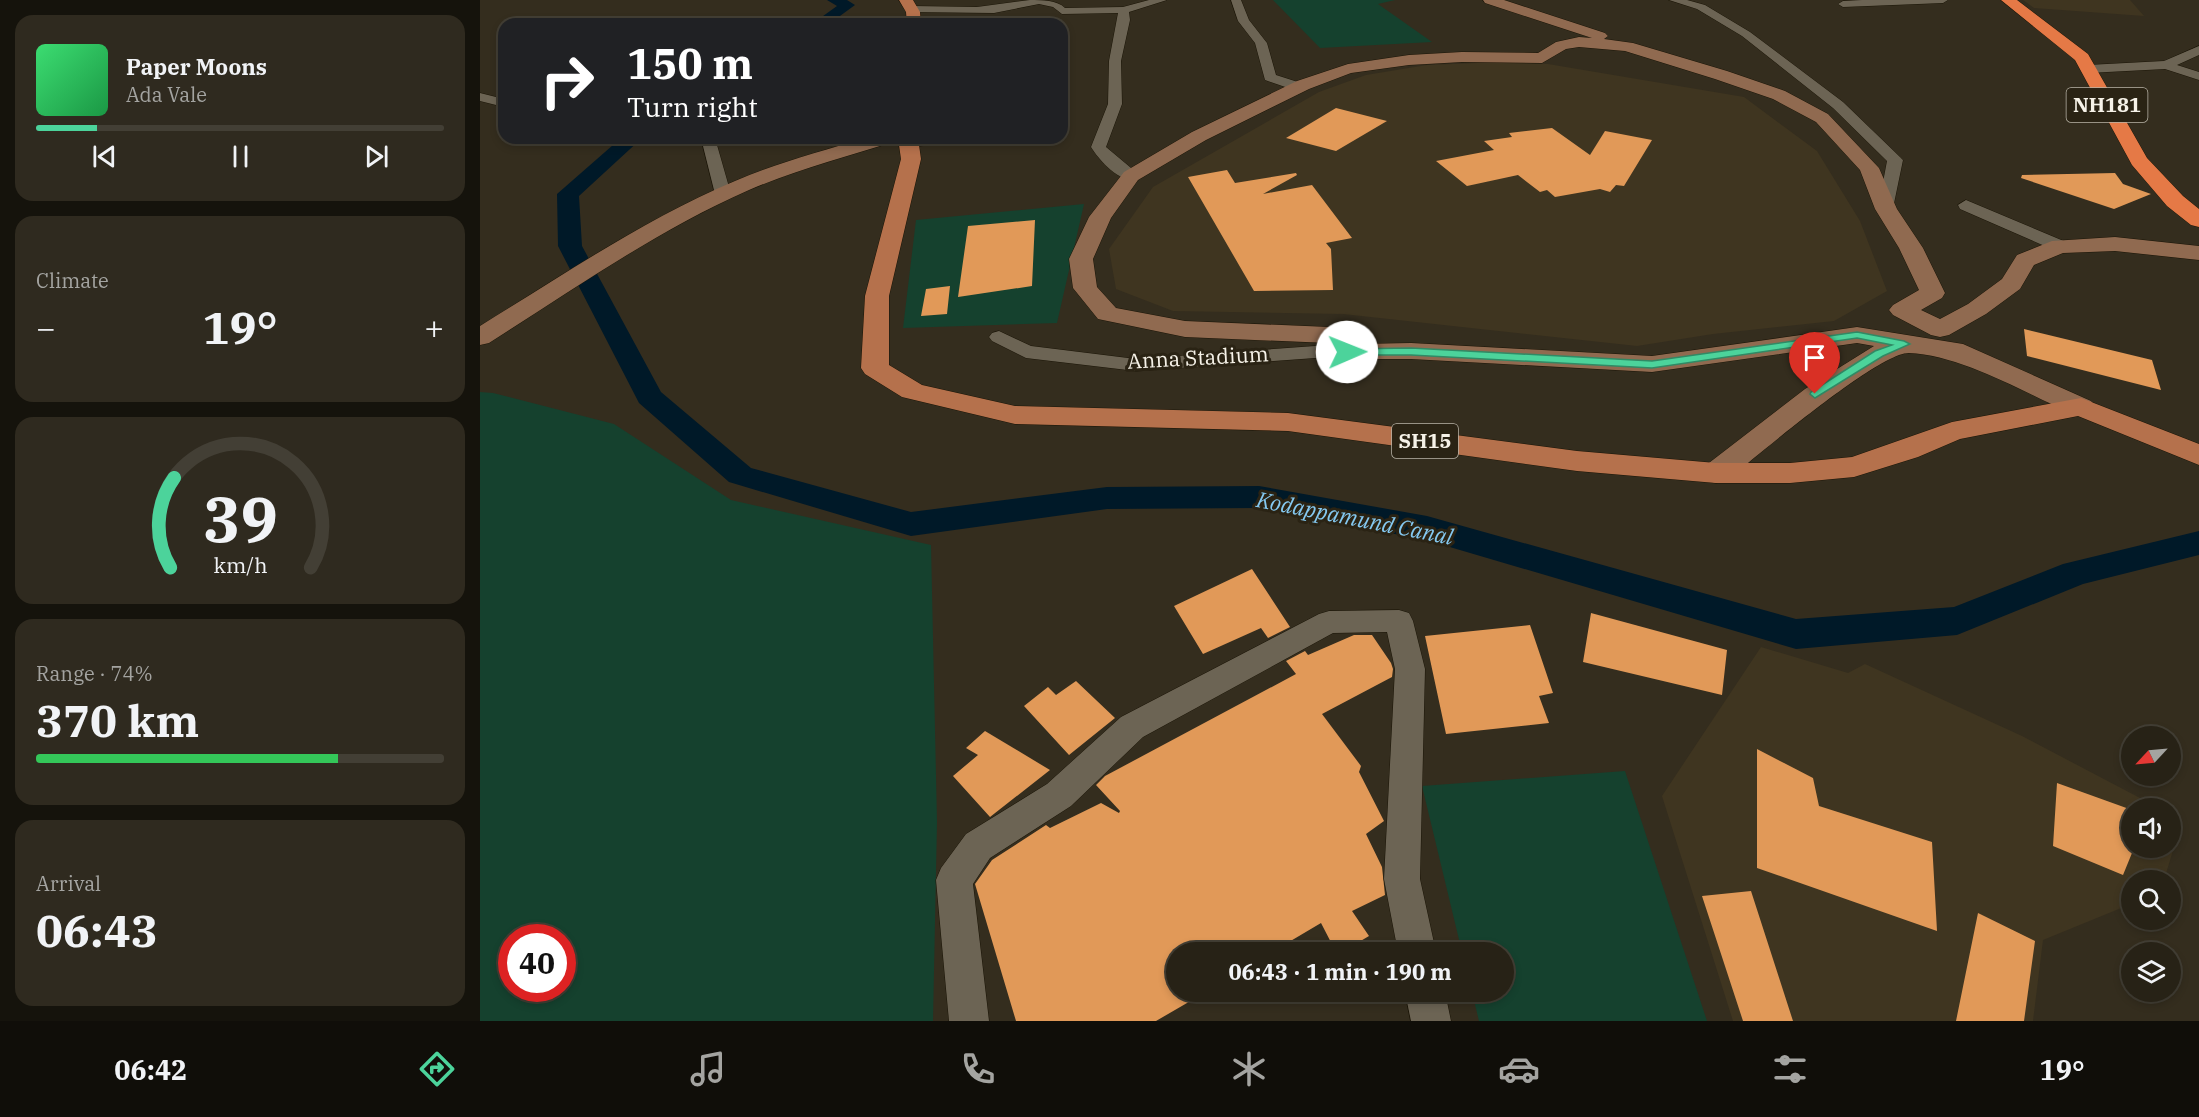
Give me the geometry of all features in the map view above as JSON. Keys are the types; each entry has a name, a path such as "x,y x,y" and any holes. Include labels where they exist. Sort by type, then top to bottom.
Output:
{"highway":[{"name":"NH181","path":"2008,0 2082,57 2139,161 2175,201 2199,220"}],"main road":[{"path":"910,3 913,18"},
{"name":"SH15","path":"912,144 911,159 877,296 875,368 912,391 1015,415 1288,422 1577,461 1716,473 1790,473 1854,467 1907,450 1952,431 2081,407"},
{"path":"2081,407 2199,455"}],"street":[{"path":"1062,11 1123,10 1162,0"},
{"path":"1236,0 1244,21 1261,44 1270,77 1299,87"},
{"path":"1490,0 1503,2 1627,46 1779,95 1822,118 1869,168 1886,209 1911,248 1933,293 1902,310 1940,328"},
{"path":"1677,0 1701,6 1746,34 1838,105 1895,160 1886,209"},
{"path":"1843,4 1943,0"},
{"path":"910,3 981,9 1041,1 1057,5 1062,11"},
{"path":"1123,10 1124,20 1115,61 1115,104 1098,147 1131,176"},
{"path":"1058,18 1062,11"},
{"path":"1338,351 1347,339 1329,334 1185,328 1107,314 1085,288 1081,259 1100,217 1131,176 1198,136 1299,87 1348,69 1408,60 1462,57 1542,58 1561,45 1579,42 1627,46"},
{"path":"2166,65 2199,50"},
{"path":"2088,69 2166,65 2199,76"},
{"path":"480,97 498,102"},
{"path":"710,144 723,194"},
{"path":"480,337 649,233 723,194 795,165 890,144"},
{"path":"919,144 935,156"},
{"path":"1966,204 2060,246"},
{"path":"1716,473 1815,394 1879,354 1940,328 1977,309 2010,284 2025,260 2060,246 2115,244 2199,253"},
{"path":"1338,351 1422,352 1652,364 1857,335 1953,350 2081,407"},
{"name":"Anna Stadium","path":"999,337 1026,352 1137,365 1338,351"},
{"path":"969,1021 954,880 978,846 1059,795 1132,728 1329,622 1399,621 1410,669 1402,879 1415,942"},
{"path":"1427,1002 1431,1021"}],"shaded area":[{"path":"2023,0 2130,0 2144,16 2034,8"},
{"path":"1502,62 1548,64 1744,97 1817,151 1860,221 1887,291 1834,321 1713,334 1637,346 1343,314 1173,311 1116,289 1109,249 1153,187 1319,92 1366,75 1427,65"},
{"path":"1761,647 1848,673 1865,664 2022,736 2140,798 2121,798 2121,858 2171,858 2167,870 2121,870 2121,908 2043,940 2033,1021 1733,1021 1662,796"}],"green space":[{"path":"1273,0 1395,0 1378,4 1432,42 1320,48"},
{"path":"1084,204 1057,323 903,328 916,220"},
{"path":"480,392 493,393 614,424 731,500 931,545 937,822 933,1021 480,1021"},
{"path":"1625,771 1707,1021 1479,1021 1474,1002 1514,1002 1514,942 1460,942 1422,786"}],"building":[{"path":"1336,108 1387,121 1336,151 1286,138"},
{"path":"1552,128 1590,155 1605,131 1652,140 1624,186 1616,185 1610,192 1600,189 1555,197 1547,190 1540,192 1518,175 1467,186 1436,161 1494,150 1484,141 1512,137 1509,133"},
{"path":"1227,170 1235,183 1296,173 1297,175 1263,194 1312,185 1352,238 1326,243 1331,249 1333,290 1254,291 1188,177"},
{"path":"2115,173 2123,184 2151,194 2114,209 2021,178 2022,175"},
{"path":"1035,220 1032,286 958,297 968,226"},
{"path":"950,286 947,314 921,316 926,289"},
{"path":"2024,329 2152,360 2161,390 2027,356"},
{"path":"1252,569 1290,627 1268,638 1261,628 1203,654 1174,606"},
{"path":"1591,613 1727,650 1722,695 1583,662"},
{"path":"1530,625 1553,693 1539,696 1549,723 1446,734 1425,636"},
{"path":"1354,635 1372,635 1393,669 1392,677 1322,714 1361,766 1359,772 1384,821 1366,834 1382,867 1385,895 1352,911 1369,936 1359,942 1331,942 1321,923 1289,942 1166,942 1166,1002 1189,1002 1156,1021 1016,1021 975,884 992,860 1046,825 1050,828 1101,803 1119,813 1120,811 1096,785 1105,776 1296,674 1286,661 1305,651 1308,655"},
{"path":"1076,681 1115,718 1069,755 1024,706 1048,687 1056,695"},
{"path":"985,731 1050,770 990,817 953,776 978,755 966,748"},
{"path":"1757,749 1813,778 1819,806 1932,842 1937,931 1757,868"},
{"path":"2057,783 2121,806 2121,858 2130,858 2125,870 2121,870 2121,874 2053,846"},
{"path":"1751,891 1793,1021 1743,1021 1702,896"},
{"path":"1978,913 2035,941 2024,1021 1956,1021"}],"waterway":[{"name":"Kodappamund Canal","path":"828,18 848,5 834,0"},
{"name":"Kodappamund Canal","path":"625,144 568,194 570,246 649,397 740,475 911,524 1107,498 1259,497 1427,528 1796,634 1957,621 2075,573 2199,543"}],"route":[{"path":"1347,352 1411,351 1652,364 1857,335 1904,344 1879,354 1815,394"}]}
